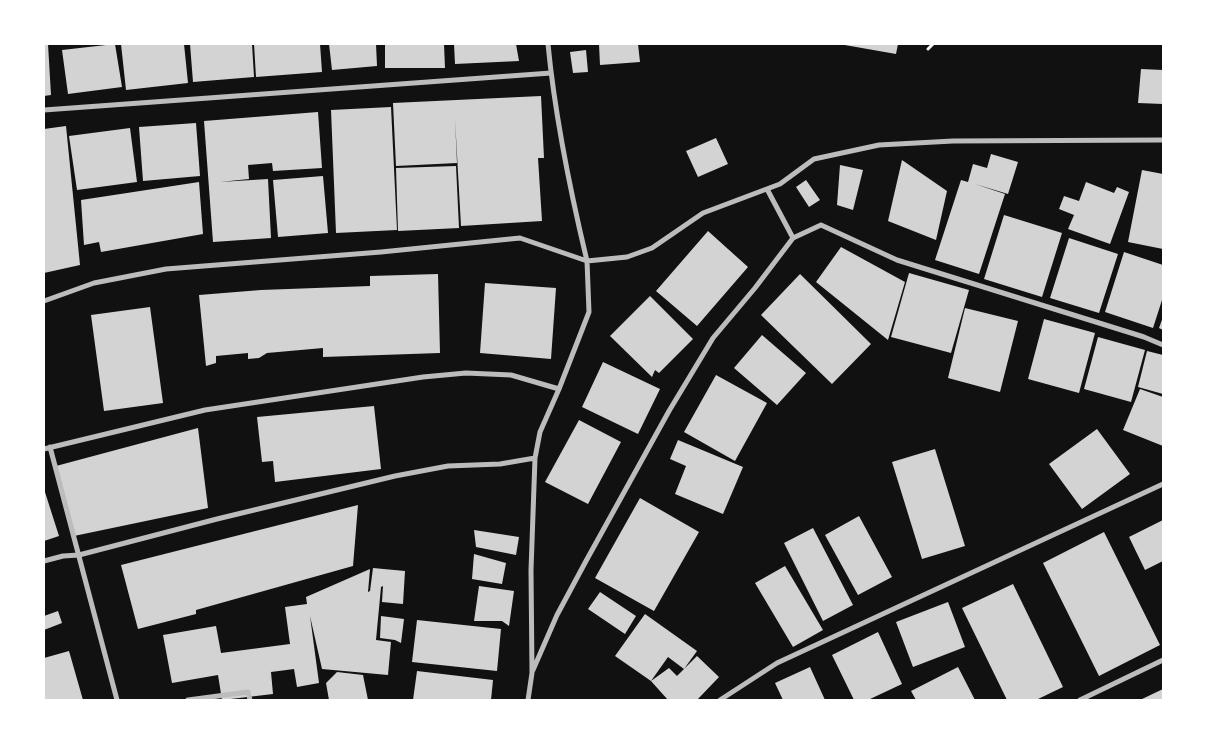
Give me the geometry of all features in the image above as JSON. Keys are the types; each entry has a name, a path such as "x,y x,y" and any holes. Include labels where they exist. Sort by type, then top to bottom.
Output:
{"street":[{"path":"528,700 532,673 531,570 535,458 540,432 589,312 587,261 569,184 548,44"},
{"path":"44,110 551,73"},
{"path":"44,301 94,283 166,269 381,252 520,238 587,261 627,257 652,248 703,213 780,184 814,159 879,145 953,141 1163,140"},
{"path":"766,189 792,238"},
{"path":"532,673 557,615 670,411 713,338 755,288 792,238 821,225 897,260 1144,337 1163,345"},
{"path":"44,449 205,410 424,376 466,373 511,375 559,389"},
{"path":"50,447 117,700"},
{"path":"44,561 63,556 79,555 394,476 448,466 500,464 535,458"},
{"path":"720,700 777,663 1163,484"},
{"path":"1080,700 1163,660"},
{"path":"188,700 248,692 250,700"}],"path":[{"path":"928,49 933,44"}],"building":[{"path":"44,44 48,44 51,95 44,96"},
{"path":"115,44 122,87 68,94 62,50"},
{"path":"121,44 184,44 188,83 126,90"},
{"path":"190,44 252,44 254,77 193,82"},
{"path":"254,44 320,44 322,72 256,77"},
{"path":"329,44 376,44 377,66 332,70"},
{"path":"385,44 444,44 445,68 385,68"},
{"path":"454,44 516,44 519,61 455,64"},
{"path":"599,44 638,44 640,62 600,65"},
{"path":"839,44 898,44 896,54"},
{"path":"586,50 588,72 573,73 570,52"},
{"path":"1141,69 1163,70 1163,104 1138,103"},
{"path":"541,96 544,158 538,158 542,221 461,226 455,119 457,163 396,166 393,103"},
{"path":"391,107 397,230 336,233 331,110"},
{"path":"318,112 322,168 273,171 272,163 248,165 249,179 220,182 268,179 271,238 213,242 204,121"},
{"path":"196,123 200,176 143,181 139,127"},
{"path":"66,126 80,265 44,273 44,129"},
{"path":"130,128 137,182 77,190 69,136"},
{"path":"716,138 728,164 698,177 686,151"},
{"path":"991,154 1018,162 1008,194 975,184 1005,194 979,274 935,260 961,180 968,182 973,164 987,168"},
{"path":"902,160 947,191 936,240 888,221"},
{"path":"840,165 863,170 853,210 837,205"},
{"path":"456,166 459,228 398,231 396,168"},
{"path":"1142,170 1163,174 1163,249 1128,242"},
{"path":"323,176 328,233 278,237 273,180"},
{"path":"806,180 820,200 809,207 796,187"},
{"path":"199,182 203,234 101,252 99,242 84,245 81,200"},
{"path":"1086,182 1114,193 1117,187 1129,192 1110,244 1068,229 1074,215 1059,209 1064,196 1079,201"},
{"path":"1004,215 1062,233 1042,297 984,279"},
{"path":"708,231 748,267 697,326 656,291"},
{"path":"1069,238 1118,254 1099,313 1050,298"},
{"path":"841,247 905,282 888,340 816,282"},
{"path":"1124,252 1163,265 1163,297 1153,328 1105,312"},
{"path":"909,273 969,290 951,353 891,337"},
{"path":"438,274 440,353 323,357 323,348 267,353 259,358 248,359 248,353 216,356 216,363 206,366 199,295 261,290 370,286 370,276"},
{"path":"800,274 871,344 832,384 761,315"},
{"path":"485,283 556,288 551,359 480,353"},
{"path":"650,296 693,339 659,373 655,370 652,377 610,336"},
{"path":"150,307 163,403 104,411 91,315"},
{"path":"965,308 1018,321 1000,392 948,378"},
{"path":"1163,317 1163,330 1159,328"},
{"path":"1044,319 1095,333 1079,393 1028,379"},
{"path":"762,335 806,373 777,405 734,368"},
{"path":"1098,337 1145,350 1131,402 1084,389"},
{"path":"1147,351 1163,355 1163,394 1138,387"},
{"path":"603,362 660,389 638,434 582,407"},
{"path":"716,375 767,403 735,461 684,432"},
{"path":"1140,389 1163,397 1163,446 1123,430"},
{"path":"374,406 381,469 275,482 273,461 262,462 257,417"},
{"path":"579,420 621,442 588,504 545,482"},
{"path":"198,428 208,508 74,536 56,466"},
{"path":"1097,429 1130,474 1082,509 1049,464"},
{"path":"678,440 743,467 723,514 675,494 686,466 670,459"},
{"path":"935,449 965,546 922,559 892,462"},
{"path":"44,489 59,536 44,541"},
{"path":"640,498 699,532 654,611 595,578"},
{"path":"358,505 353,566 196,610 196,614 138,629 121,565"},
{"path":"859,516 892,577 858,595 825,535"},
{"path":"1163,520 1163,561 1145,570 1129,537"},
{"path":"813,528 853,605 823,621 784,543"},
{"path":"474,530 519,537 516,555 476,547"},
{"path":"1104,532 1160,645 1099,676 1043,563"},
{"path":"474,554 506,563 502,584 472,579"},
{"path":"785,566 823,630 793,647 755,583"},
{"path":"373,568 405,571 403,604 382,602 383,586 381,587 376,640 391,642 388,675 322,669 310,616 319,683 297,687 294,669 271,672 273,694 222,700 218,675 172,683 163,635 216,626 221,653 290,644 285,607 307,604 306,597 370,569 368,592 370,591"},
{"path":"1013,584 1063,687 1036,700 1007,700 962,608"},
{"path":"479,586 514,591 509,626 502,621 474,621"},
{"path":"600,592 636,616 625,634 588,609"},
{"path":"948,602 965,647 913,667 896,622"},
{"path":"58,611 62,623 44,630 44,616"},
{"path":"645,614 697,651 684,669 668,657 651,681 615,656"},
{"path":"381,616 404,619 401,643 395,640 380,638"},
{"path":"417,620 501,629 497,671 412,662"},
{"path":"878,632 902,684 868,700 854,700 832,655"},
{"path":"69,651 83,700 44,700 44,658"},
{"path":"697,656 719,677 697,700 668,700 651,681 669,668 677,676"},
{"path":"810,667 825,700 783,700 775,683"},
{"path":"958,667 975,700 916,700 911,691"},
{"path":"417,671 493,680 491,700 413,700"},
{"path":"337,672 363,675 368,700 329,700 326,683"},
{"path":"1163,689 1163,700 1140,700"}]}
